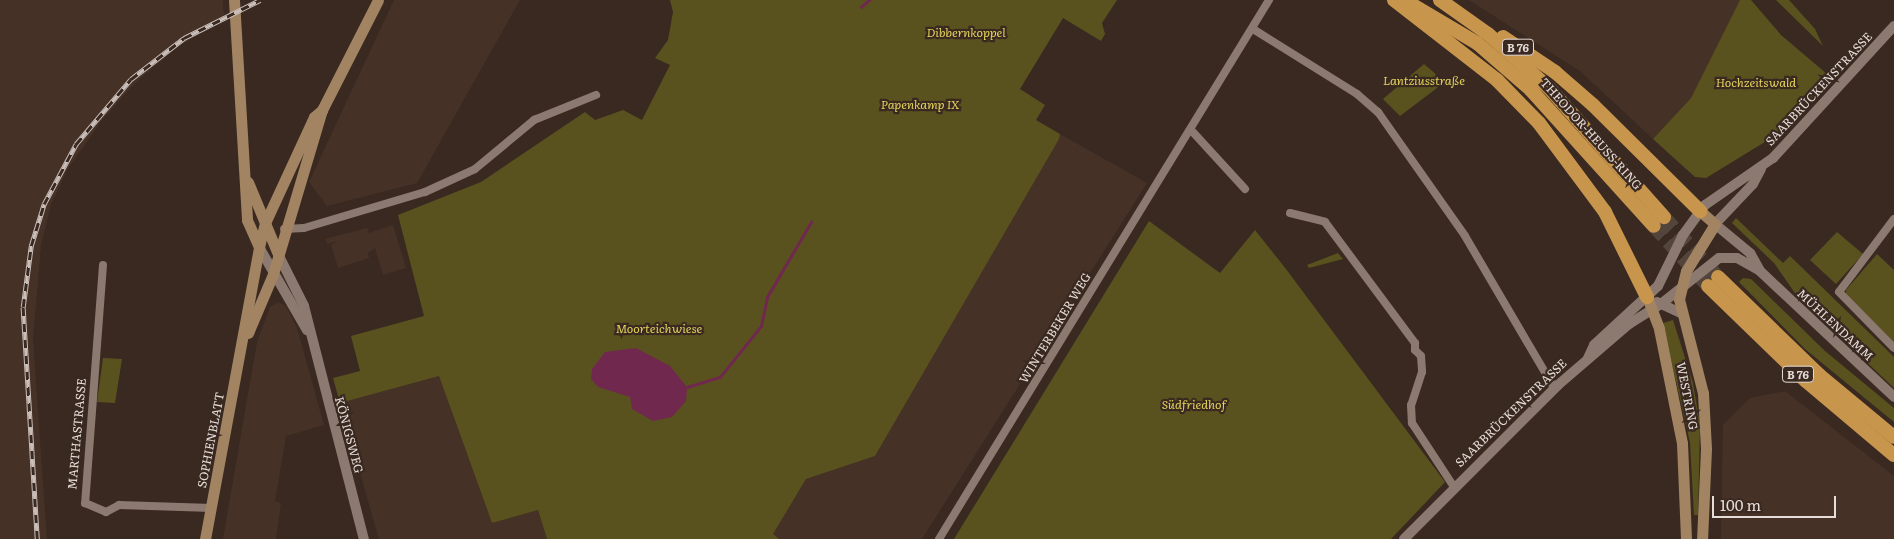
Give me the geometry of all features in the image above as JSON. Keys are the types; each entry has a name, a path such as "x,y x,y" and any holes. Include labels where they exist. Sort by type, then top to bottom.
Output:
{"highway":[{"path":"1394,0 1497,80 1538,123 1605,212 1647,297"},
{"name":"THEODOR-HEUSS-RING","path":"1404,0 1477,43 1525,84 1659,222 1555,94 1465,17 1440,0"},
{"name":"B 76","path":"1465,17 1561,78 1700,211"},
{"name":"B 76","path":"1894,437 1713,282 1799,375 1894,455"}],"main road":[{"path":"234,0 246,178 246,220 259,247"},
{"path":"322,110 378,0"},
{"name":"SOPHIENBLATT","path":"205,539 265,223 314,118 322,110"},
{"name":"SOPHIENBLATT","path":"242,346 273,274 284,229 322,110"},
{"path":"246,178 278,254"},
{"name":"MÜHLENDAMM","path":"1700,211 1715,224"},
{"name":"SAARBRÜCKENSTRASSE","path":"1679,291 1694,256 1715,224"},
{"name":"WESTRING","path":"1679,291 1680,313 1703,393 1706,458 1702,539"},
{"name":"WESTRING","path":"1647,297 1657,307 1682,443 1686,539"}],"street":[{"name":"WINTERBEKER WEG","path":"939,539 1269,1"},
{"name":"SAARBRÜCKENSTRASSE","path":"1715,224 1753,184 1761,169 1894,26"},
{"path":"1253,29 1357,94 1378,112 1465,236 1554,388"},
{"path":"284,229 304,228 425,192 475,169 534,120 596,96"},
{"path":"1191,130 1245,189"},
{"name":"SAARBRÜCKENSTRASSE","path":"1588,358 1594,345 1658,286 1700,211 1715,195 1761,169"},
{"name":"SAARBRÜCKENSTRASSE","path":"1290,213 1325,222 1415,343 1422,362 1411,405 1412,423 1454,487"},
{"path":"1894,219 1839,292 1894,348"},
{"name":"MÜHLENDAMM","path":"1715,224 1750,254 1760,271"},
{"name":"KÖNIGSWEG","path":"259,247 311,337"},
{"name":"KÖNIGSWEG","path":"278,254 304,306 364,539"},
{"name":"MÜHLENDAMM","path":"1679,291 1705,265 1719,258 1737,258 1760,271 1894,397"},
{"name":"MARTHASTRASSE","path":"103,265 85,503 106,512 119,505 212,508"},
{"name":"SAARBRÜCKENSTRASSE","path":"1404,539 1554,388 1588,358 1679,291"},
{"path":"1657,307 1680,313"}],"shaded area":[{"path":"0,0 223,0 224,19 176,48 135,83 102,120 67,170 51,205 41,245 33,339 47,539 0,539"},
{"path":"394,0 520,0 417,183 327,206 309,182"},
{"path":"1469,0 1740,0 1691,98 1653,139 1580,71"},
{"path":"1060,134 1147,183 922,539 779,539 772,535 806,479 875,456"},
{"path":"393,225 406,268 383,275 375,248 368,253 369,258 338,268 331,245 338,241 327,244 325,239 367,228 369,233"},
{"path":"278,302 286,306 297,328 324,425 286,436 275,501 281,503 276,539 223,539 257,342 270,307"},
{"path":"636,348 670,366 687,387 686,401 672,417 653,421 632,409 630,397 598,387 591,379 592,369 605,352"},
{"path":"439,376 492,523 538,510 547,539 379,539 340,403"},
{"path":"1785,391 1894,476 1894,539 1721,539 1723,425 1750,398"}],"green space":[{"name":"Moorteichwiese","path":"670,0 1117,0 1102,23 1105,34 1101,41 1063,18 1020,89 1045,105 1036,120 1060,134 1059,139 875,456 806,479 773,534 779,539 547,539 538,510 492,523 439,376 340,403 333,378 360,371 351,336 424,316 398,215 481,182 585,112 595,120 623,110 642,120 670,65 655,58 668,40 673,12"},
{"name":"Hochzeitswald","path":"1740,0 1751,0 1781,35 1827,74 1822,80 1825,87 1773,137 1706,178 1695,177 1653,139 1691,98"},
{"path":"1776,0 1789,0 1815,29 1823,46"},
{"name":"Lantziusstraße","path":"1424,64 1445,82 1400,116 1383,99"},
{"path":"1736,218 1783,263 1790,256 1894,357 1894,388 1797,296 1774,263 1732,223"},
{"name":"Südfriedhof","path":"1149,221 1220,273 1255,230 1286,269 1445,482 1391,539 954,539"},
{"path":"1837,232 1863,254 1836,284 1810,260"},
{"path":"1338,253 1343,259 1309,268 1307,265"},
{"path":"1877,254 1894,270 1894,344 1845,298 1846,290"},
{"path":"1743,278 1751,279 1825,351 1894,408 1894,422 1805,349 1739,282"},
{"path":"1673,320 1693,383 1700,425 1698,515 1694,515 1690,443 1663,323"},
{"path":"103,358 122,359 115,403 97,402"}],"waterway":[{"path":"861,7 869,0"},
{"path":"687,387 720,377 761,326 767,297 811,222"}],"tunnel":[{"path":"1664,217 1718,277"},
{"path":"1654,226 1708,286"}],"railway":[{"path":"37,539 23,307 31,246 44,204 76,144 131,79 184,38 260,0"}],"park label":[{"name":"Dibbernkoppel","path":"966,33"},
{"name":"Papenkamp IX","path":"920,105"}]}
